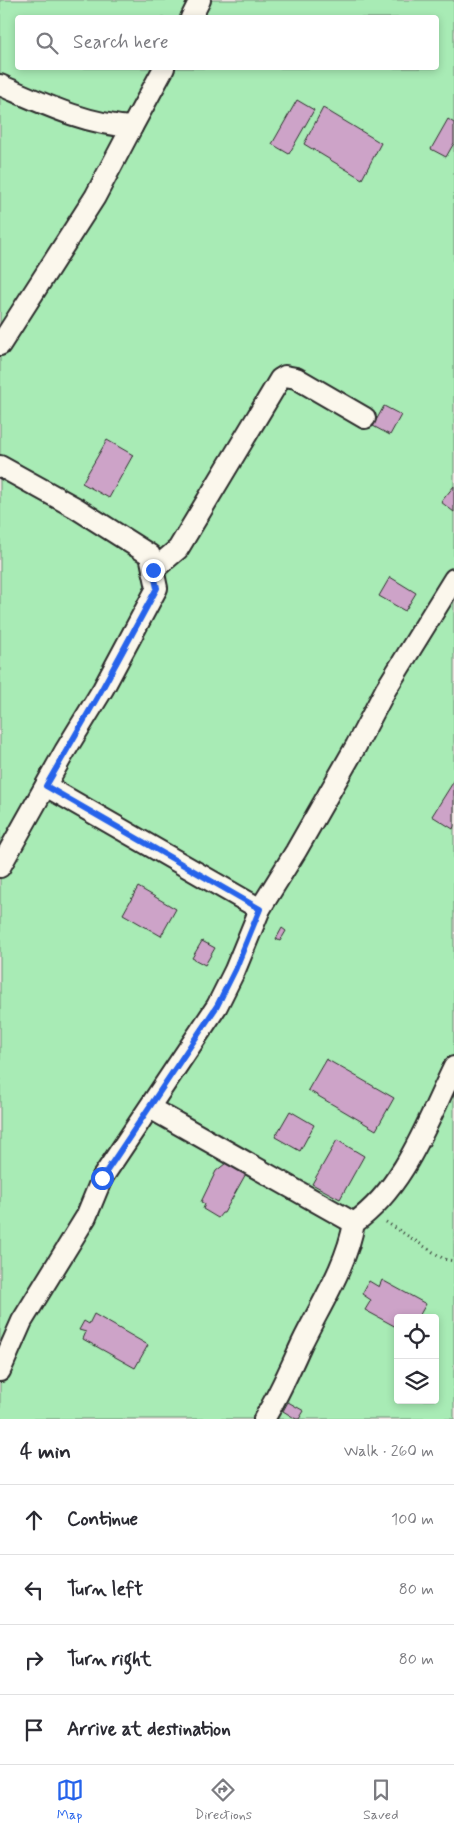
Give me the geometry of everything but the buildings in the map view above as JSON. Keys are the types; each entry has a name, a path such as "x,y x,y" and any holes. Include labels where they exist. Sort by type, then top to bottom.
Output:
{"street":[{"path":"192,15 200,0"},
{"path":"0,345 95,197 163,70"},
{"path":"0,85 66,114 119,126 132,127"},
{"path":"153,570 178,549 280,379 284,376 296,378 365,418"},
{"path":"0,466 76,508 150,555 157,588 102,689 0,867"},
{"path":"0,1371 22,1321 86,1217 102,1178 217,1006 235,970 260,909 300,844 386,689 454,579"},
{"path":"46,786 260,909"},
{"path":"264,1419 279,1395 302,1343 328,1293 352,1238 354,1224 371,1212 409,1162 454,1067"},
{"path":"150,1108 354,1224"}],"path":[{"path":"371,1212 444,1259 454,1261"}],"green space":[{"path":"0,0 454,0 454,1419 0,1419"}],"route":[{"path":"102,1178 217,1006 235,970 260,909 46,786 157,588 153,570"}]}
